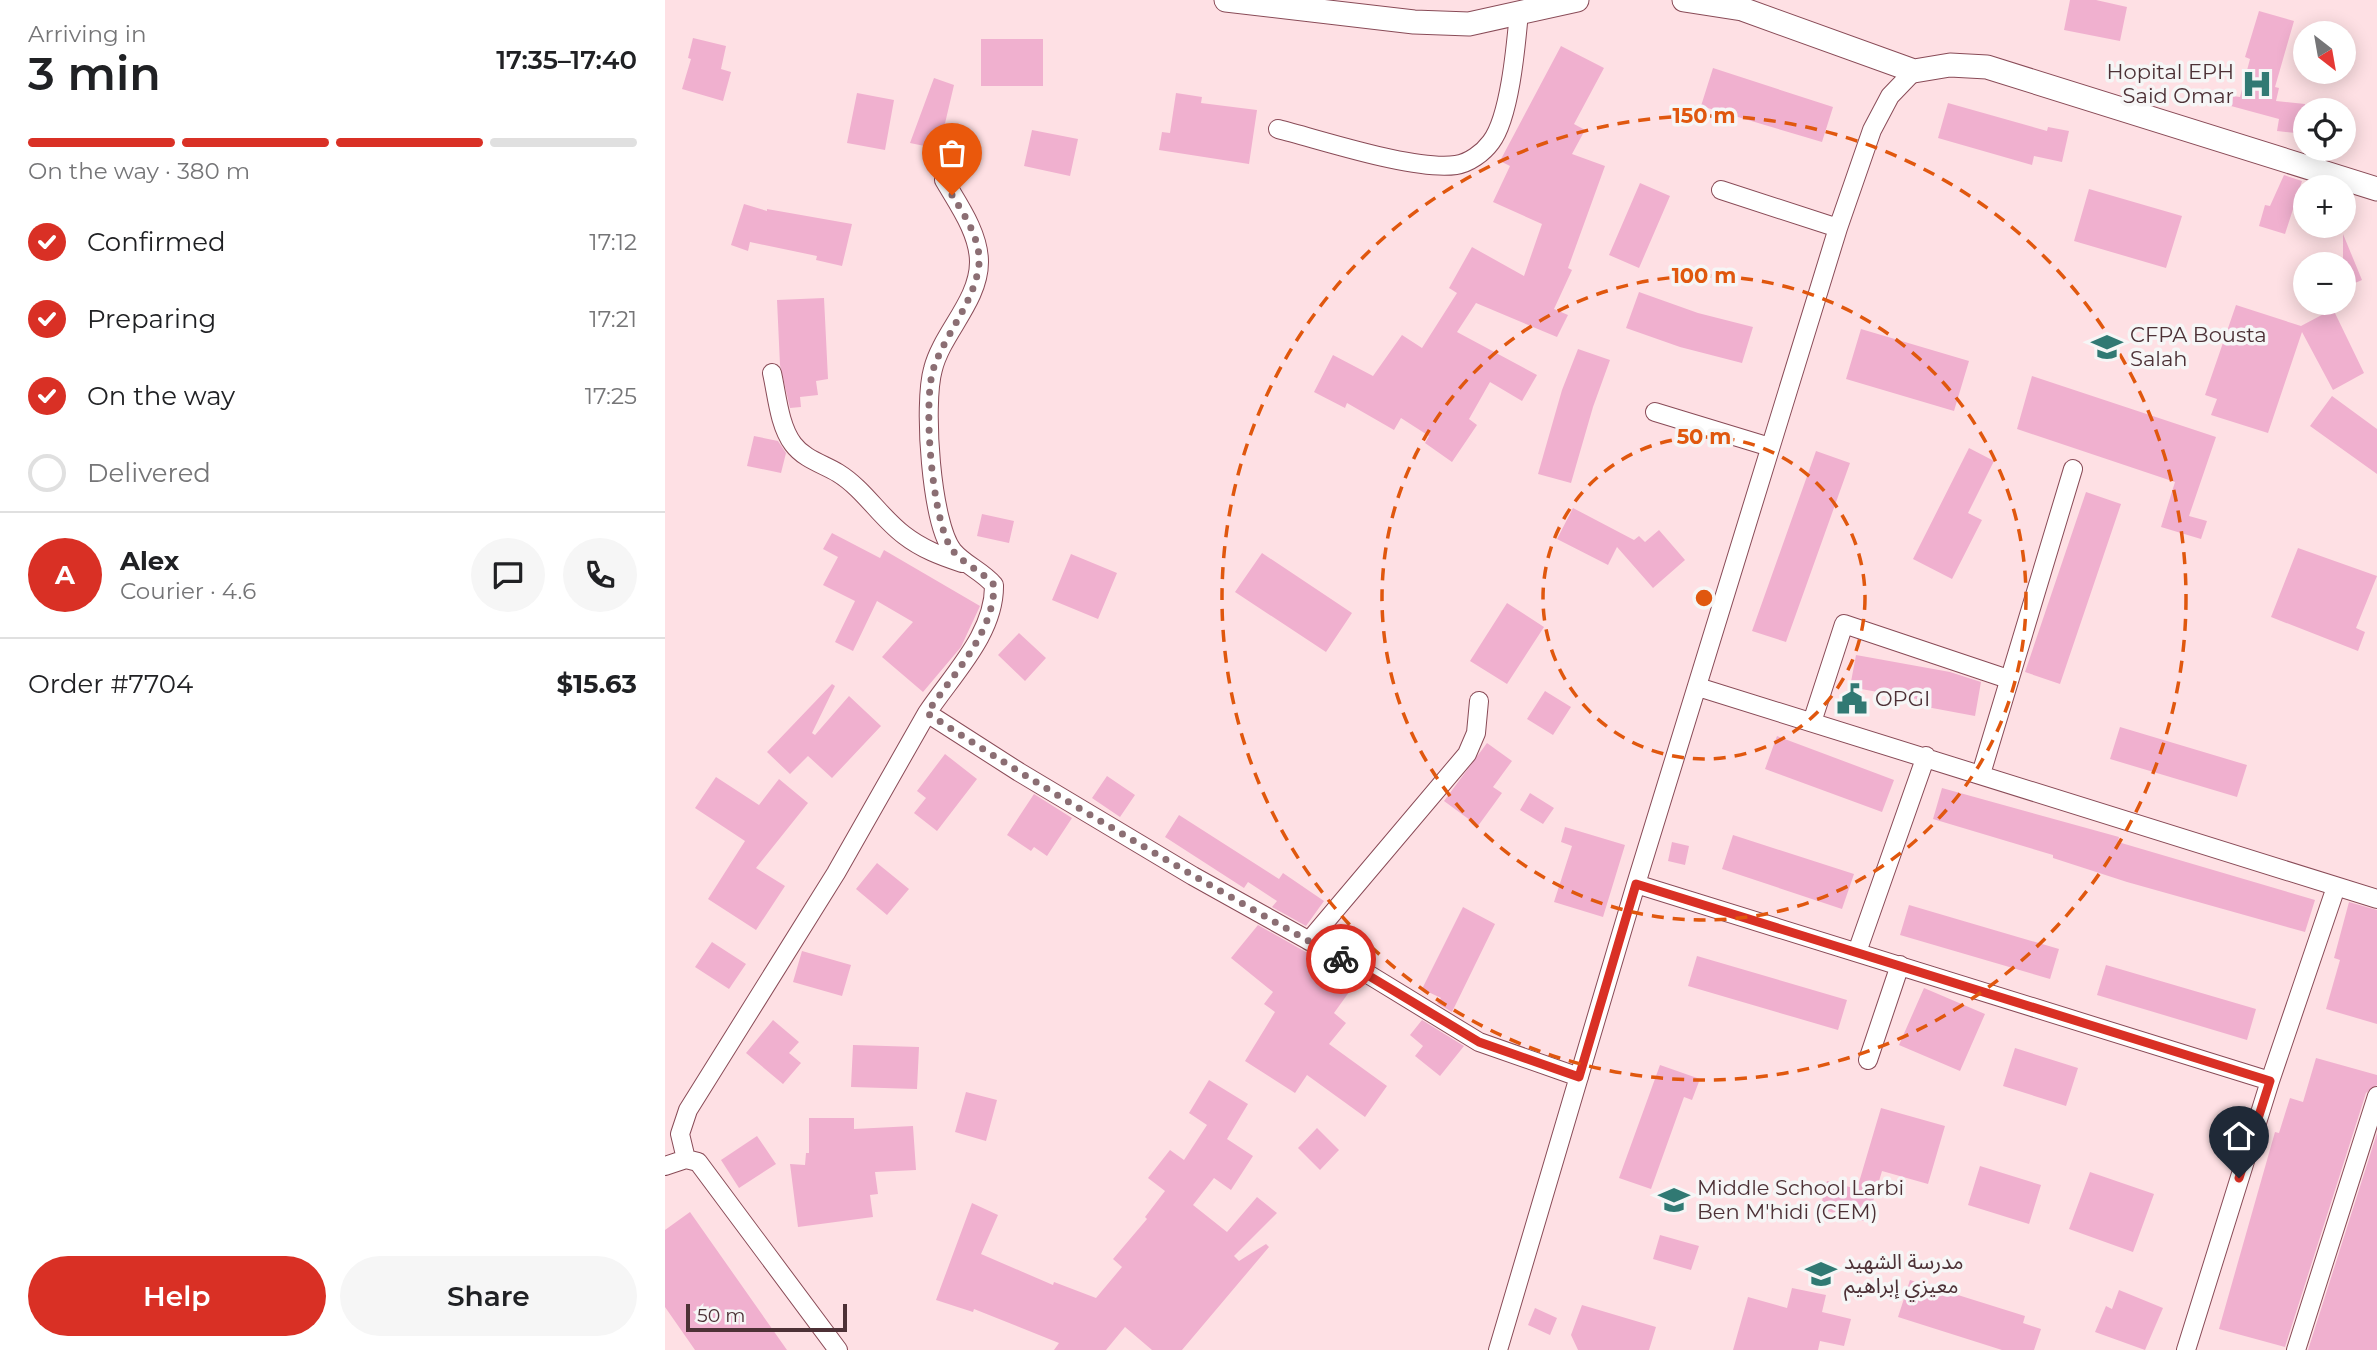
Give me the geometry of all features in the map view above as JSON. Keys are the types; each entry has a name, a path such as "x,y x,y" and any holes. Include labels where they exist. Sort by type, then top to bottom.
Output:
{"street":[{"path":"1226,0 1414,22 1469,24 1577,0"},
{"path":"1684,0 1742,9 1914,71 1950,65 1987,66 2377,189"},
{"path":"1278,129 1429,166 1458,165 1479,155 1493,140 1511,84 1519,12"},
{"path":"1498,1350 1636,884 1838,228 1872,130 1890,96 1914,71"},
{"path":"944,180 973,233 979,262 972,288 933,369 929,422 933,482 941,531 953,551 968,565"},
{"path":"1721,190 1838,228"},
{"path":"686,1159 680,1133 688,1110 836,873 927,713 990,621 994,585 985,574 930,552 903,534 857,488 838,473 813,461 793,444 785,426 772,373"},
{"path":"1655,411 1770,447"},
{"path":"1981,774 2073,470"},
{"path":"1812,722 1844,624 2008,679"},
{"path":"1698,687 2377,899"},
{"path":"1309,941 1467,754 1476,733 1479,701"},
{"path":"927,713 1146,849 1309,941 1479,1042 1579,1077"},
{"path":"1857,952 1926,756"},
{"path":"1636,884 2270,1081"},
{"path":"2186,1350 2270,1081 2336,887"},
{"path":"1868,1060 1900,965"},
{"path":"2296,1350 2377,1096"},
{"path":"665,1166 686,1159 698,1162 838,1350"}],"building":[{"path":"2070,0 2096,0 2127,7 2120,41 2064,30"},
{"path":"2259,11 2294,21 2275,87 2279,88 2276,101 2293,103 2293,133 2277,131 2279,119 2231,106 2233,96 2240,97 2250,59 2245,57"},
{"path":"693,38 726,46 721,69 731,72 723,101 682,89 691,59 688,58"},
{"path":"981,39 1043,39 1043,86 981,86"},
{"path":"1561,46 1604,68 1574,124 1585,130 1572,154 1605,166 1568,268 1572,270 1554,309 1568,315 1557,337 1476,303 1457,332 1537,375 1522,401 1490,382 1469,419 1477,425 1452,462 1425,443 1429,436 1401,418 1394,430 1347,403 1345,408 1314,392 1333,355 1373,376 1402,335 1422,348 1457,293 1449,288 1472,247 1524,276 1542,224 1493,202 1510,166 1500,161"},
{"path":"1713,68 1833,107 1822,142 1701,106"},
{"path":"934,78 954,85 939,149 910,143"},
{"path":"857,93 894,100 885,150 847,143"},
{"path":"1176,93 1202,97 1201,103 1257,110 1249,164 1159,150 1162,132 1170,133"},
{"path":"1948,103 2047,131 2048,127 2069,131 2062,162 2034,156 2032,165 1938,138"},
{"path":"1032,130 1078,139 1070,176 1024,166"},
{"path":"2284,175 2293,178 2293,209 2285,234 2259,226 2265,205 2270,206"},
{"path":"1640,183 1670,196 1639,268 1609,255"},
{"path":"2089,189 2182,216 2166,268 2074,241"},
{"path":"744,204 767,211 852,224 842,266 816,260 817,256 750,242 748,251 731,245"},
{"path":"2343,238 2345,238 2350,252 2343,252"},
{"path":"2356,265 2362,280 2356,283"},
{"path":"1639,292 1698,313 1753,327 1742,363 1680,347 1626,328"},
{"path":"824,298 828,379 816,381 818,395 800,397 801,407 790,408 780,365 777,300"},
{"path":"2236,305 2301,326 2322,315 2336,315 2364,373 2333,390 2302,332 2268,433 2211,415 2217,399 2205,395"},
{"path":"1861,329 1969,361 1954,411 1846,379"},
{"path":"1578,349 1610,360 1571,483 1538,474 1562,390"},
{"path":"2032,376 2216,437 2189,516 2207,521 2201,539 2161,527 2175,482 2017,429"},
{"path":"2332,396 2377,429 2377,474 2310,426"},
{"path":"754,436 778,441 786,453 781,473 747,466"},
{"path":"1969,448 1994,461 1968,513 1982,520 1952,579 1913,559"},
{"path":"1816,451 1850,463 1786,642 1752,631"},
{"path":"2086,492 2121,504 2060,684 2025,672"},
{"path":"1573,508 1634,540 1639,536 1645,542 1659,530 1685,560 1653,588 1617,547 1608,565 1557,539"},
{"path":"982,514 1014,521 1009,543 977,536"},
{"path":"832,533 880,558 884,550 980,606 961,647 923,692 882,657 913,622 877,601 853,651 835,642 855,601 823,585 838,557 823,549"},
{"path":"2298,548 2377,576 2356,628 2365,632 2358,651 2271,617"},
{"path":"1262,553 1352,613 1326,652 1235,592"},
{"path":"1071,554 1117,573 1098,619 1052,600"},
{"path":"1507,603 1544,627 1507,684 1470,661"},
{"path":"1019,633 1046,658 1025,681 998,655"},
{"path":"1856,655 1950,672 1981,682 1975,716 1916,705 1917,699 1850,687"},
{"path":"832,684 835,686 812,733 815,735 849,696 881,726 832,778 808,756 790,774 767,752"},
{"path":"1545,691 1571,707 1553,735 1527,719"},
{"path":"2120,727 2247,765 2237,797 2110,759"},
{"path":"1777,736 1894,780 1882,812 1765,769"},
{"path":"1487,743 1512,761 1493,787 1502,793 1478,826 1444,801"},
{"path":"945,754 977,779 937,831 914,813 926,798 917,791"},
{"path":"1107,776 1135,795 1120,817 1092,798"},
{"path":"716,777 759,805 779,779 808,803 756,868 785,886 756,930 708,899 745,841 695,808"},
{"path":"1942,788 2119,837 2118,842 2315,900 2305,932 2127,882 2053,858 2053,855 1933,819"},
{"path":"1530,793 1554,808 1543,824 1520,810"},
{"path":"1034,794 1072,818 1047,856 1034,847 1031,851 1007,835"},
{"path":"1179,815 1279,879 1283,873 1324,901 1306,926 1272,907 1277,901 1248,882 1244,888 1165,837"},
{"path":"1565,827 1625,845 1603,917 1554,902 1572,846 1561,842"},
{"path":"1733,835 1854,874 1842,909 1722,869"},
{"path":"1672,842 1689,846 1685,865 1668,861"},
{"path":"877,863 909,889 887,915 856,889"},
{"path":"2349,902 2377,910 2377,1024 2326,1009 2340,960 2334,958"},
{"path":"1909,905 2059,949 2050,979 1900,935"},
{"path":"1463,907 1495,924 1452,1012 1437,1003 1441,998 1422,989"},
{"path":"1258,925 1357,981 1334,1013 1346,1023 1329,1044 1387,1086 1365,1117 1307,1075 1295,1093 1245,1061 1275,1012 1264,1004 1273,992 1231,958"},
{"path":"712,942 746,964 729,989 695,967"},
{"path":"802,951 851,965 842,996 793,982"},
{"path":"1697,956 1847,1000 1838,1030 1688,986"},
{"path":"2106,965 2256,1009 2247,1040 2097,995"},
{"path":"1924,988 1985,1014 1960,1071 1899,1045"},
{"path":"773,1020 799,1042 789,1053 801,1063 783,1084 746,1053"},
{"path":"1422,1020 1464,1046 1440,1076 1415,1056 1423,1046 1410,1035"},
{"path":"853,1045 919,1047 917,1089 851,1087"},
{"path":"2015,1048 2078,1068 2066,1106 2003,1086"},
{"path":"2316,1058 2377,1075 2377,1085 2366,1093 2285,1347 2219,1329 2275,1132 2279,1133 2290,1098 2303,1102"},
{"path":"1660,1065 1700,1079 1692,1100 1684,1097 1651,1189 1619,1178"},
{"path":"1209,1080 1248,1104 1227,1139 1253,1156 1231,1190 1214,1178 1193,1205 1227,1232 1257,1197 1277,1213 1234,1256 1239,1261 1266,1244 1269,1247 1182,1350 1152,1350 1125,1327 1106,1350 1054,1350 1059,1343 974,1309 973,1312 936,1300 972,1203 998,1215 981,1254 1053,1285 1054,1282 1096,1298 1122,1267 1113,1259 1147,1219 1145,1217 1165,1191 1148,1178 1170,1150 1184,1160 1207,1125 1189,1113"},
{"path":"966,1092 997,1100 986,1141 955,1132"},
{"path":"1881,1108 1945,1126 1928,1184 1882,1171 1867,1222 1820,1209 1827,1181 1857,1189"},
{"path":"809,1118 854,1118 854,1129 913,1126 916,1170 875,1172 878,1194 870,1195 873,1217 798,1227 790,1164 805,1165 806,1153 809,1153"},
{"path":"1317,1128 1339,1150 1320,1170 1298,1148"},
{"path":"2377,1133 2377,1350 2308,1350"},
{"path":"757,1136 776,1164 739,1188 721,1160"},
{"path":"1980,1166 2041,1185 2029,1224 1968,1205"},
{"path":"2090,1172 2154,1194 2133,1252 2069,1229"},
{"path":"690,1212 787,1350 695,1350 665,1307 665,1230"},
{"path":"1660,1235 1699,1246 1691,1270 1653,1259"},
{"path":"1910,1280 2025,1316 2023,1323 2041,1329 2034,1350 2002,1350 1898,1317"},
{"path":"1792,1288 1826,1295 1822,1312 1851,1319 1844,1346 1820,1341 1818,1350 1733,1350 1748,1297 1787,1308"},
{"path":"2119,1290 2163,1308 2145,1350 2095,1332 2106,1306 2112,1309"},
{"path":"1582,1305 1656,1327 1649,1350 1578,1350 1571,1335"},
{"path":"1535,1308 1557,1318 1550,1335 1528,1325"}],"way so far":[{"path":"952,195 973,233 979,262 972,288 933,369 929,422 933,482 941,531 953,551 968,565 985,574 994,585 994,600 990,621 927,713 1019,772 1193,876 1341,959"}],"place":[{"name":"Hopital EPH Said Omar","path":"2257,84"},
{"name":"CFPA Bousta Salah","path":"2107,347"},
{"name":"OPGI","path":"1852,699"},
{"name":"Middle School Larbi Ben M'hidi (CEM)","path":"1674,1200"},
{"name":"مدرسة الشهيد معيزي إبراهيم","path":"1821,1274"}],"route":[{"path":"1341,959 1479,1042 1579,1077 1636,884 2270,1081 2239,1178"}]}
